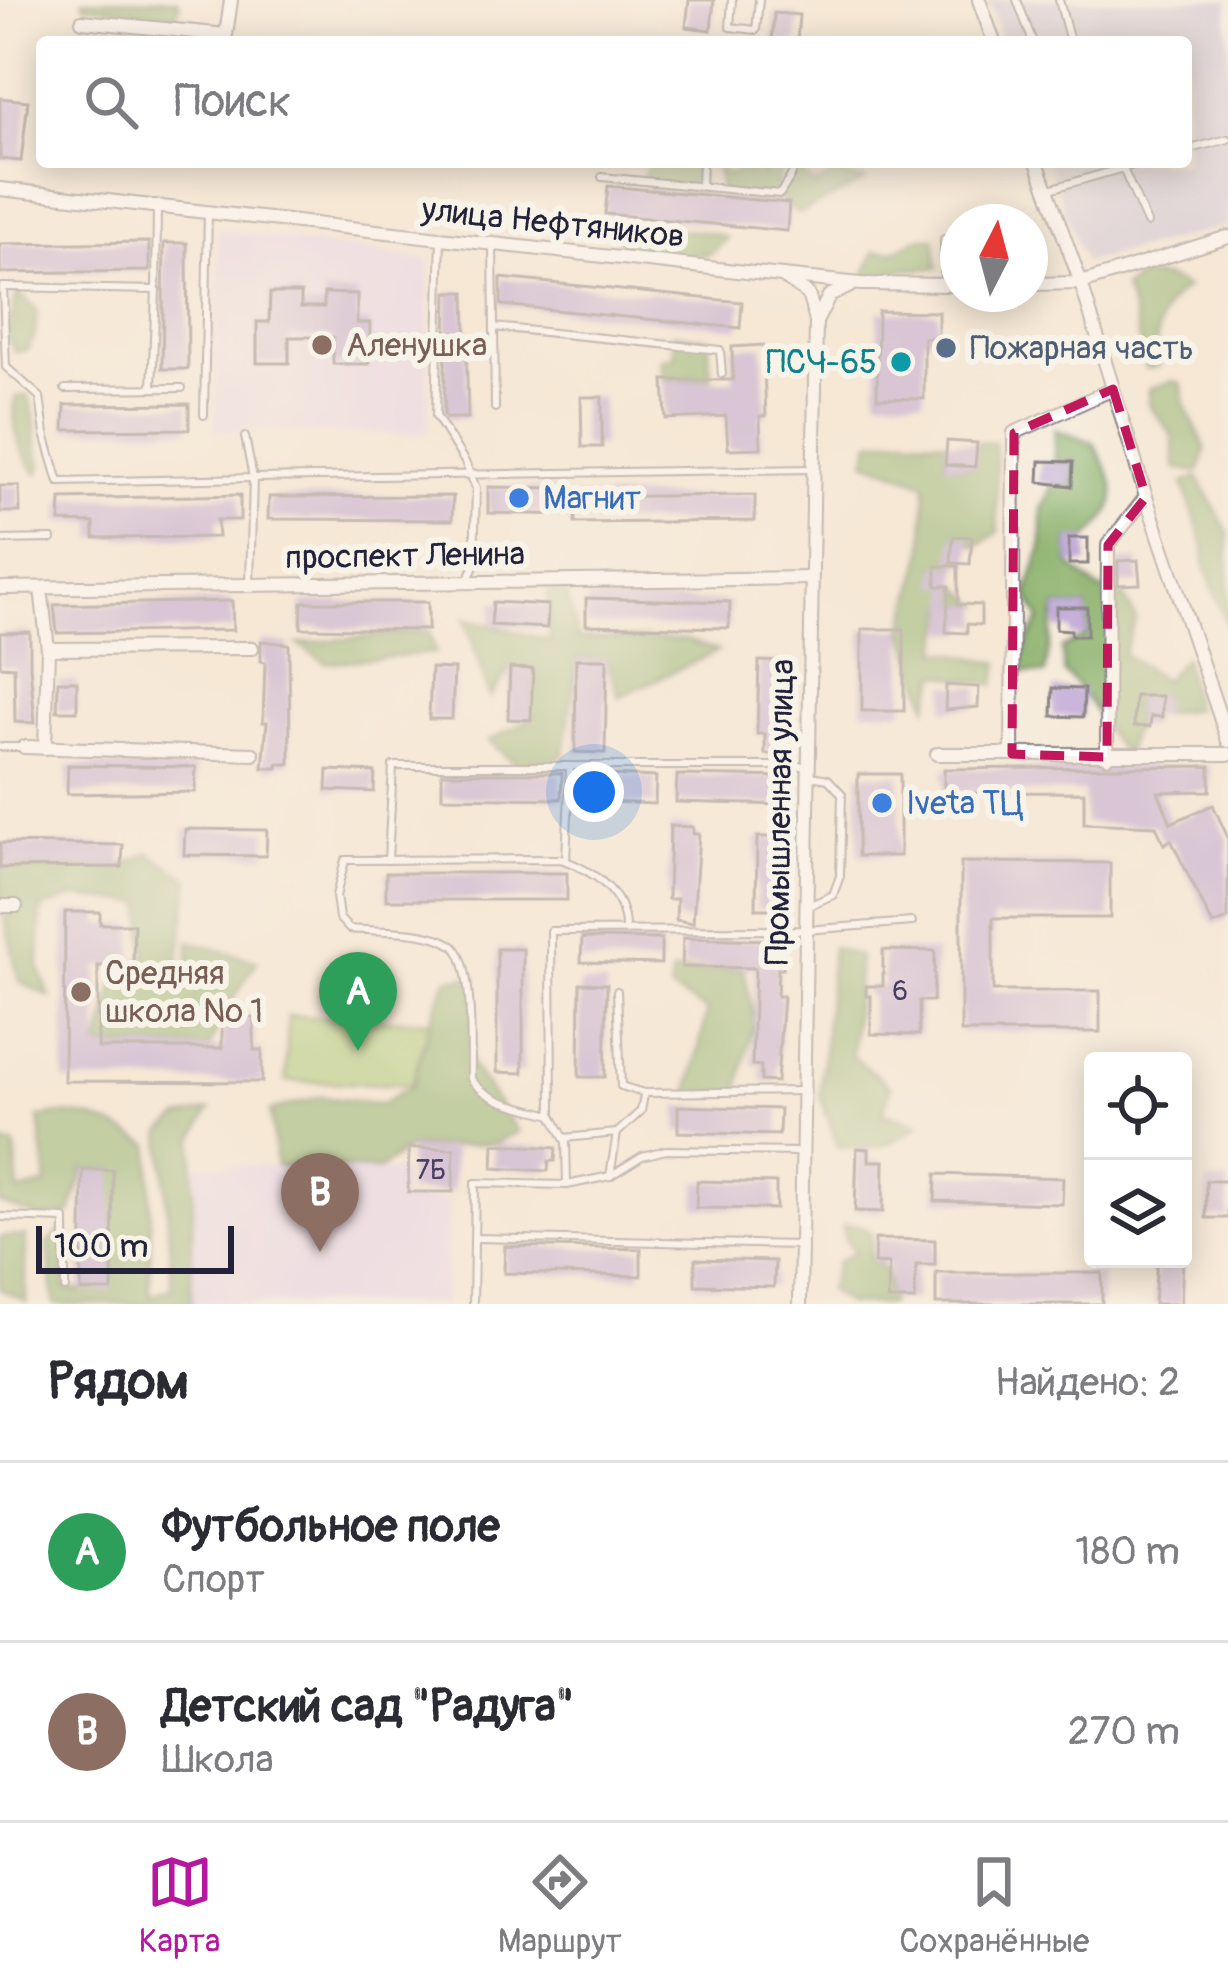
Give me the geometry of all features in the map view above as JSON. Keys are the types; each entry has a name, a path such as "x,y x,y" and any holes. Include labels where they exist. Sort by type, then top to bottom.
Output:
{"street":[{"path":"82,21 226,35 231,0"},
{"path":"979,0 992,36"},
{"path":"1039,168 1081,283 1228,741"},
{"name":"улица Нефтяников","path":"0,189 782,276 940,285"},
{"path":"1048,284 1081,283 1228,237"},
{"path":"782,276 808,294 817,321"},
{"path":"817,321 829,296 861,284"},
{"name":"Промышленная улица","path":"800,1304 817,321"},
{"path":"1012,754 1014,433 1113,389"},
{"path":"1107,757 1108,545 1146,497"},
{"name":"проспект Ленина","path":"0,588 811,578"},
{"path":"41,588 48,649 45,748"},
{"path":"48,649 252,648"},
{"path":"24,747 254,754"},
{"path":"937,754 1228,754"},
{"path":"0,906 16,906"}],"lane":[{"path":"733,0 730,27 756,30 759,0"},
{"path":"1017,0 1031,36"},
{"path":"1059,0 1068,36"},
{"path":"1192,149 1228,139"},
{"path":"700,186 702,168"},
{"path":"1047,189 1112,168"},
{"path":"1122,168 1147,223"},
{"path":"602,177 780,194 792,174"},
{"path":"152,387 158,207"},
{"path":"204,415 208,212"},
{"path":"441,238 436,416 476,488 475,567 466,582"},
{"path":"493,244 495,408"},
{"path":"156,290 2,287 6,367 40,397 58,482 813,469"},
{"path":"494,327 720,350 722,374"},
{"path":"65,389 182,388"},
{"path":"245,437 253,478 250,584"},
{"path":"0,539 52,539"},
{"path":"0,747 24,747"},
{"path":"388,860 393,766 808,771 828,779 842,794 839,876 833,895 806,907"},
{"path":"566,861 570,768"},
{"path":"552,1115 479,1090 471,1079 465,963 455,946 433,937 349,928 339,917 336,896 345,860 566,861 613,890 626,915 626,930"},
{"path":"567,1185 564,1138 552,1115 551,931 806,930 912,922"},
{"path":"617,992 621,1086 644,1094 803,1091"},
{"path":"564,1138 617,1132 641,1111 644,1094"},
{"path":"610,1176 617,1132"},
{"path":"472,1304 476,1183 567,1185 610,1176 642,1156 666,1150 802,1152"},
{"path":"0,1217 64,1219 65,1288"},
{"path":"474,1238 801,1246"}],"highlighted area":[{"path":"1113,389 1146,497 1108,545 1107,757 1012,754 1014,433"}],"shaded area":[{"path":"988,0 1228,0 1228,226 1084,263 1049,168 1192,168 1192,36 1001,36"},
{"name":"Аленушка","path":"218,230 429,260 428,434 214,431"},
{"path":"197,1164 404,1171 403,1199 448,1200 445,1304 192,1304"}],"green space":[{"path":"82,0 177,0 180,5 175,16 85,5"},
{"path":"648,168 693,168 703,191 647,187 644,172"},
{"path":"717,168 730,175 739,169 749,172 751,168 762,168 763,173 764,168 782,168 776,184 784,187 802,168 815,186 835,174 865,181 798,214 780,198 720,192"},
{"path":"638,225 727,238 709,255 633,253 618,241 620,229"},
{"path":"918,238 935,238 938,268 901,270 863,280 875,251 894,251"},
{"path":"1140,276 1166,278 1186,288 1164,312 1157,333 1159,366 1147,369 1123,289"},
{"path":"18,292 37,310 35,334 27,350 15,352 6,334"},
{"path":"673,333 708,338 711,377 664,380 661,359 675,356"},
{"path":"1173,381 1182,384 1187,410 1206,450 1199,472 1175,468 1173,436 1149,405 1149,389"},
{"path":"27,396 42,467 37,474 15,428 16,397"},
{"path":"1055,430 1093,442 1114,492 1109,513 1088,538 1069,539 1069,564 1098,589 1124,596 1136,619 1123,654 1164,680 1184,657 1194,709 1151,716 1162,697 1135,696 1134,726 1125,755 1064,673 1062,648 1087,636 1086,607 1056,607 1045,674 1013,671 1040,619 1027,594 1042,548 1042,509 1054,483 1072,485 1073,462 1055,461"},
{"path":"906,437 947,441 945,464 974,467 977,443 995,443 998,533 977,546 954,537 958,566 937,567 981,605 948,604 939,650 1000,663 995,685 938,674 928,706 904,629 924,549 926,483 866,461 871,441"},
{"path":"1198,477 1228,532 1228,628 1183,483"},
{"path":"548,591 567,594 578,638 686,640 718,651 619,697 607,660 577,659 564,756 520,767 488,741 531,719 510,669 490,698 465,618 550,641"},
{"path":"428,630 436,653 326,663 298,644"},
{"path":"149,853 190,879 179,958 189,978 189,941 257,961 209,1048 98,1048 117,976 146,956 143,903 73,897 41,909 39,966 50,997 19,981 0,897 0,868 122,867"},
{"path":"832,947 859,956 852,1056 891,1087 883,1113 920,1124 882,1145 838,1147 820,1095"},
{"path":"744,968 754,1021 738,1092 689,1093 707,1011 670,990 672,973"},
{"path":"476,976 470,1063 518,1132 494,1144 409,1148 378,1170 276,1166 270,1111 320,1097 381,1104 412,1085 447,979"},
{"path":"288,1016 430,1021 428,1085 286,1081"},
{"path":"210,1110 194,1139 191,1304 54,1304 48,1244 65,1226 65,1288 81,1291 113,1170 83,1170 71,1214 42,1218 0,1204 0,1142 15,1146 19,1192 47,1184 39,1118 83,1116 151,1145 150,1296 172,1288 162,1132 179,1118"},
{"path":"843,1225 863,1226 871,1234 870,1259 885,1269 890,1304 847,1304 828,1291 836,1263 854,1252"},
{"path":"26,1236 26,1302 0,1289 0,1237"}],"building":[{"path":"689,0 714,0 711,30 686,27"},
{"path":"774,13 799,15 797,36 772,36"},
{"path":"0,98 28,101 21,161 0,159"},
{"path":"608,186 789,203 787,231 605,214"},
{"path":"149,242 149,271 0,273 0,244"},
{"path":"164,243 187,243 188,369 162,369"},
{"path":"501,278 742,302 740,328 501,305"},
{"path":"447,292 465,292 468,418 446,418 444,414"},
{"path":"270,293 301,293 301,307 324,307 324,293 357,294 357,323 370,323 369,364 333,364 333,337 289,337 289,363 257,363 257,322 269,322"},
{"name":"ПСЧ-65","path":"878,311 938,312 938,338 924,338 924,399 877,398"},
{"path":"763,345 766,416 760,416 761,448 728,449 726,416 666,419 664,380 733,380 732,347"},
{"path":"581,397 602,397 602,447 582,447"},
{"path":"189,404 189,429 64,430 65,405"},
{"path":"947,441 977,443 975,467 945,465"},
{"path":"1040,461 1073,462 1072,486 1039,482"},
{"path":"0,486 19,486 20,512 0,512"},
{"path":"488,487 556,488 556,497 755,495 755,521 575,523 575,515 488,513"},
{"path":"240,495 240,520 217,520 218,537 94,538 94,523 60,522 61,499"},
{"path":"453,496 452,520 268,519 269,497"},
{"path":"953,536 972,537 970,564 951,563"},
{"path":"1069,538 1088,538 1088,564 1069,564"},
{"path":"1138,560 1140,584 1118,585 1118,561"},
{"path":"936,566 958,566 958,604 981,605 981,625 967,624 967,633 946,632 949,586 936,586"},
{"path":"586,598 730,602 729,628 586,625"},
{"path":"232,601 233,630 57,633 54,605"},
{"path":"302,602 428,602 428,630 301,628"},
{"path":"493,602 548,605 547,628 491,625"},
{"path":"1056,607 1087,607 1087,636 1056,629"},
{"path":"862,629 904,629 904,711 862,711"},
{"path":"30,632 35,723 15,722 14,667 0,666 0,633"},
{"path":"261,641 289,644 290,764 278,764 278,768 263,768 267,722 263,722"},
{"path":"576,659 607,659 605,753 575,752"},
{"path":"759,661 781,662 781,669 787,669 782,755 765,754 765,734 757,734"},
{"path":"431,668 454,669 452,719 429,719"},
{"path":"510,668 533,669 531,720 508,719"},
{"path":"58,681 77,681 77,711 57,711"},
{"path":"946,685 979,687 978,707 945,710"},
{"path":"1053,688 1084,689 1083,717 1052,716"},
{"path":"1135,696 1162,696 1162,717 1151,716 1150,727 1134,726"},
{"path":"68,765 196,767 195,792 67,794"},
{"path":"1210,766 1210,791 1158,792 1171,823 1213,805 1228,838 1228,919 1213,925 1171,840 1164,844 1156,826 1084,823 1084,792 944,793 944,769"},
{"path":"328,770 375,772 374,792 327,790"},
{"path":"442,773 562,773 561,799 442,797"},
{"path":"584,774 656,777 655,804 583,801"},
{"path":"858,774 900,774 900,856 858,856"},
{"path":"677,775 786,777 786,805 676,802"},
{"path":"670,826 693,827 693,834 699,834 693,923 676,920 677,899 668,899"},
{"path":"185,829 267,830 266,856 184,855"},
{"path":"757,837 785,837 784,909 756,909"},
{"path":"0,843 123,845 122,867 0,868"},
{"path":"961,862 1110,863 1110,918 993,918 993,991 1100,991 1100,1032 961,1032"},
{"path":"386,873 567,873 567,900 386,900"},
{"name":"Средняя школа № 1","path":"65,912 100,912 100,924 134,924 133,966 98,966 98,1048 222,1048 222,1018 254,1018 254,1050 262,1050 262,1082 64,1081"},
{"path":"582,938 661,939 661,964 581,962"},
{"path":"683,938 783,940 783,969 778,969 777,996 783,996 777,1082 761,1081 761,1066 752,1065 755,968 682,967"},
{"path":"497,949 523,949 523,1073 497,1072"},
{"path":"883,950 935,951 933,1001 919,1001 919,1035 871,1034 871,996 866,996 866,986 883,986"},
{"path":"580,983 607,984 605,1077 579,1077"},
{"path":"678,1106 780,1109 779,1135 678,1132"},
{"path":"494,1144 556,1148 555,1161 549,1161 548,1171 493,1168"},
{"path":"409,1148 454,1149 453,1192 408,1192"},
{"path":"857,1148 869,1149 869,1161 884,1161 883,1212 855,1211"},
{"path":"83,1170 113,1170 112,1291 81,1291"},
{"path":"936,1174 1063,1178 1062,1204 935,1201"},
{"path":"697,1181 776,1183 776,1209 696,1208"},
{"path":"1206,1181 1228,1181 1228,1218 1206,1218"},
{"path":"875,1239 935,1240 935,1265 916,1265 915,1300 888,1300 889,1264 874,1263"},
{"path":"505,1246 641,1249 641,1276 504,1273"},
{"path":"695,1259 775,1261 774,1287 695,1285"},
{"path":"1156,1268 1183,1268 1181,1304 1154,1304"},
{"path":"936,1273 1102,1273 1102,1304 936,1304"}],"place":[{"name":"Аленушка","path":"322,345"},
{"name":"Пожарная часть","path":"946,348"},
{"name":"ПСЧ-65","path":"901,362"},
{"name":"Магнит","path":"519,498"},
{"name":"Iveta ТЦ","path":"882,803"},
{"name":"Средняя школа № 1","path":"81,992"},
{"name":"Футбольное поле","path":"358,1051"},
{"name":"Детский сад \"Радуга\"","path":"320,1252"}]}
